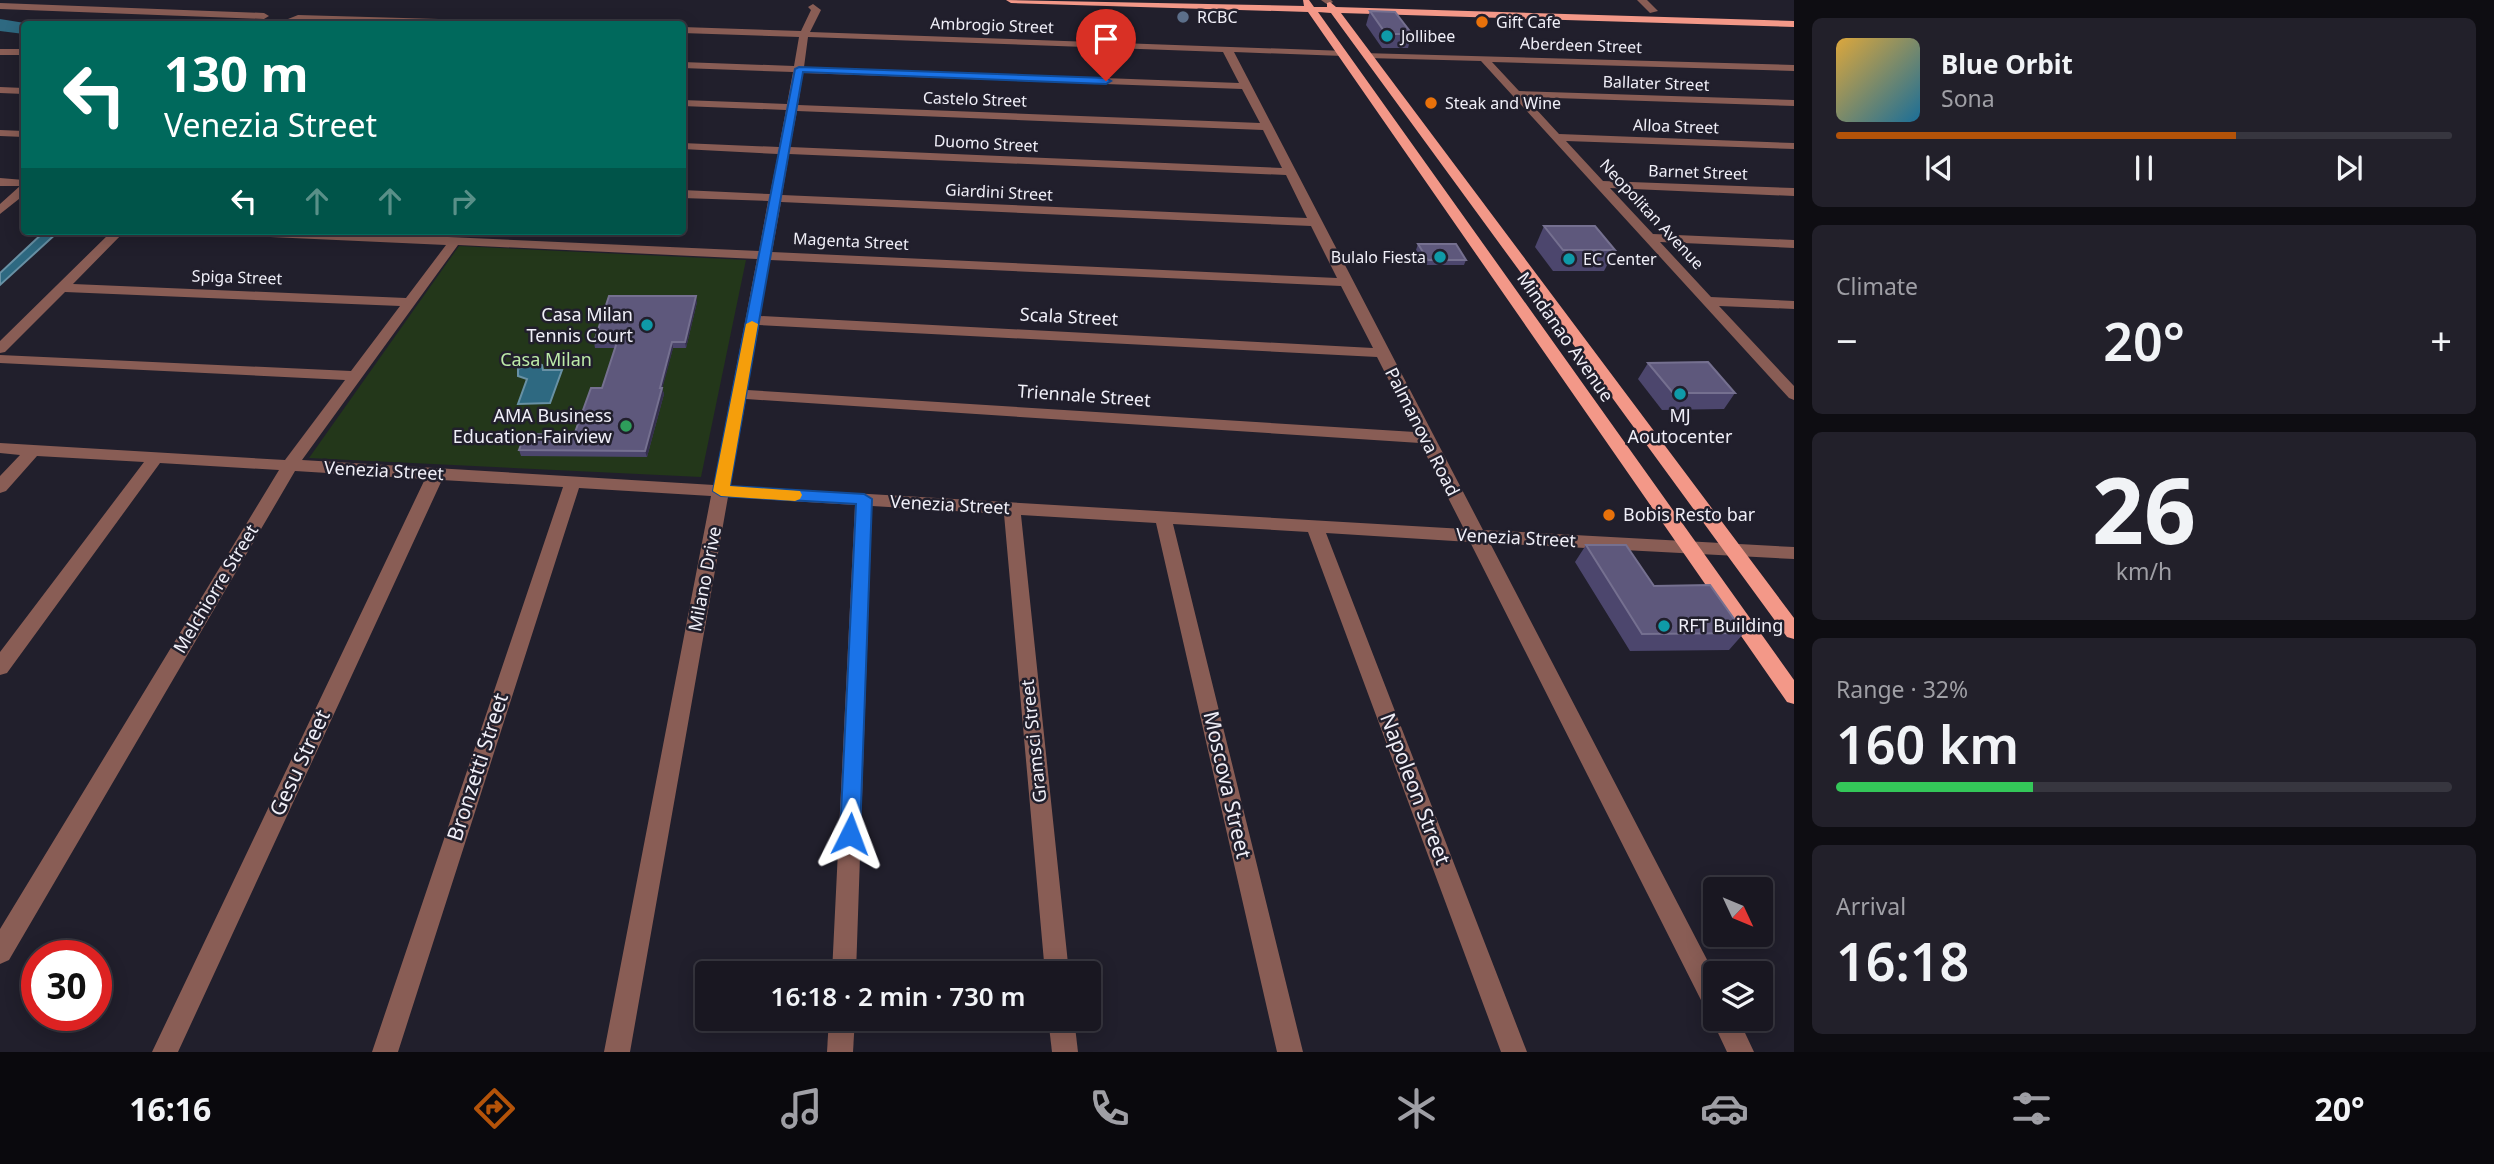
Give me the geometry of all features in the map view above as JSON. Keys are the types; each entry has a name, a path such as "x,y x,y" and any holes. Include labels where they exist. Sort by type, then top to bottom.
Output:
{"main road":[{"path":"1011,0 1794,15"},
{"path":"1250,0 1307,4"},
{"name":"Mindanao Avenue","path":"1307,4 1794,696"},
{"path":"1329,4 1794,24"},
{"name":"Mindanao Avenue","path":"1329,4 1794,632"},
{"path":"1343,53 1367,55"}],"street":[{"path":"1642,0 1653,11"},
{"path":"4,7 257,21"},
{"name":"Ambrogio Street","path":"686,30 810,16 1227,49 1343,53"},
{"name":"Milano Drive","path":"617,1052 810,16"},
{"path":"281,21 298,18 404,21"},
{"name":"Palmanova Road","path":"1227,49 1474,536 1703,978"},
{"path":"0,52 21,52"},
{"name":"Aberdeen Street","path":"1367,55 1794,68"},
{"name":"Neopolitan Avenue","path":"1483,58 1794,395"},
{"path":"686,65 1245,86"},
{"path":"0,90 21,91"},
{"name":"Ballater Street","path":"1517,94 1794,103"},
{"name":"Castelo Street","path":"686,103 1265,127"},
{"path":"0,133 21,134"},
{"name":"Alloa Street","path":"1556,137 1794,146"},
{"name":"Duomo Street","path":"686,146 1289,172"},
{"path":"0,181 21,183"},
{"name":"Barnet Street","path":"1600,184 1794,192"},
{"path":"0,210 21,192"},
{"name":"Giardini Street","path":"686,194 1314,222"},
{"path":"0,349 115,235"},
{"name":"Magenta Street","path":"319,235 1346,282"},
{"path":"1650,238 1794,244"},
{"name":"Melchiorre Street","path":"0,952 290,465 455,241"},
{"name":"Spiga Street","path":"62,288 410,302"},
{"path":"1708,301 1794,305"},
{"name":"Scala Street","path":"753,320 1383,353"},
{"path":"0,359 356,376"},
{"path":"1771,370 1794,372"},
{"name":"Triennale Street","path":"739,394 1426,438"},
{"name":"Venezia Street","path":"0,448 1794,553"},
{"path":"0,487 33,450"},
{"path":"0,667 156,457"},
{"name":"Gesu Street","path":"164,1052 436,474"},
{"name":"Bronzetti Street","path":"385,1052 573,482"},
{"path":"845,961 864,499"},
{"name":"Gramsci Street","path":"1012,508 1056,961"},
{"name":"Moscova Street","path":"1163,517 1290,1052"},
{"name":"Napoleon Street","path":"1315,527 1514,1052"},
{"path":"840,1052 841,1031"},
{"path":"1063,1031 1065,1052"},
{"path":"1730,1031 1741,1052"}],"green space":[{"name":"Casa Milan","path":"459,246 746,260 701,477 309,458"}],"water":[{"path":"41,235 55,235 0,285 0,273"},
{"path":"533,362 542,365 543,370 562,370 550,403 518,404 527,379 518,376 518,369"}],"building":[{"path":"1370,11 1395,12 1412,34 1386,34"},
{"path":"1544,226 1595,226 1615,250 1563,250"},
{"path":"1418,244 1456,244 1466,260 1428,260"},
{"path":"609,296 696,296 685,342 672,342 645,451 519,450 525,434 574,435 591,388 602,388 617,342 594,342"},
{"path":"1708,362 1735,393 1673,393 1648,363"},
{"path":"1586,545 1626,545 1654,586 1710,585 1744,633 1642,634"}],"waterway":[{"path":"0,25 21,28"}],"slow traffic":[{"path":"752,324 721,491 795,495"}],"place":[{"name":"RCBC","path":"1183,17"},
{"name":"Gift Cafe","path":"1482,22"},
{"name":"Jollibee","path":"1387,36"},
{"name":"Steak and Wine","path":"1431,103"},
{"name":"Bulalo Fiesta","path":"1440,257"},
{"name":"EC Center","path":"1569,259"},
{"name":"Casa Milan Tennis Court","path":"647,325"},
{"name":"MJ Aoutocenter","path":"1680,394"},
{"name":"AMA Business Education-Fairview","path":"626,426"},
{"name":"Bobis Resto bar","path":"1609,515"},
{"name":"RFT Building","path":"1664,626"}],"route":[{"path":"850,834 864,499 721,491 799,69 1106,81"}]}
